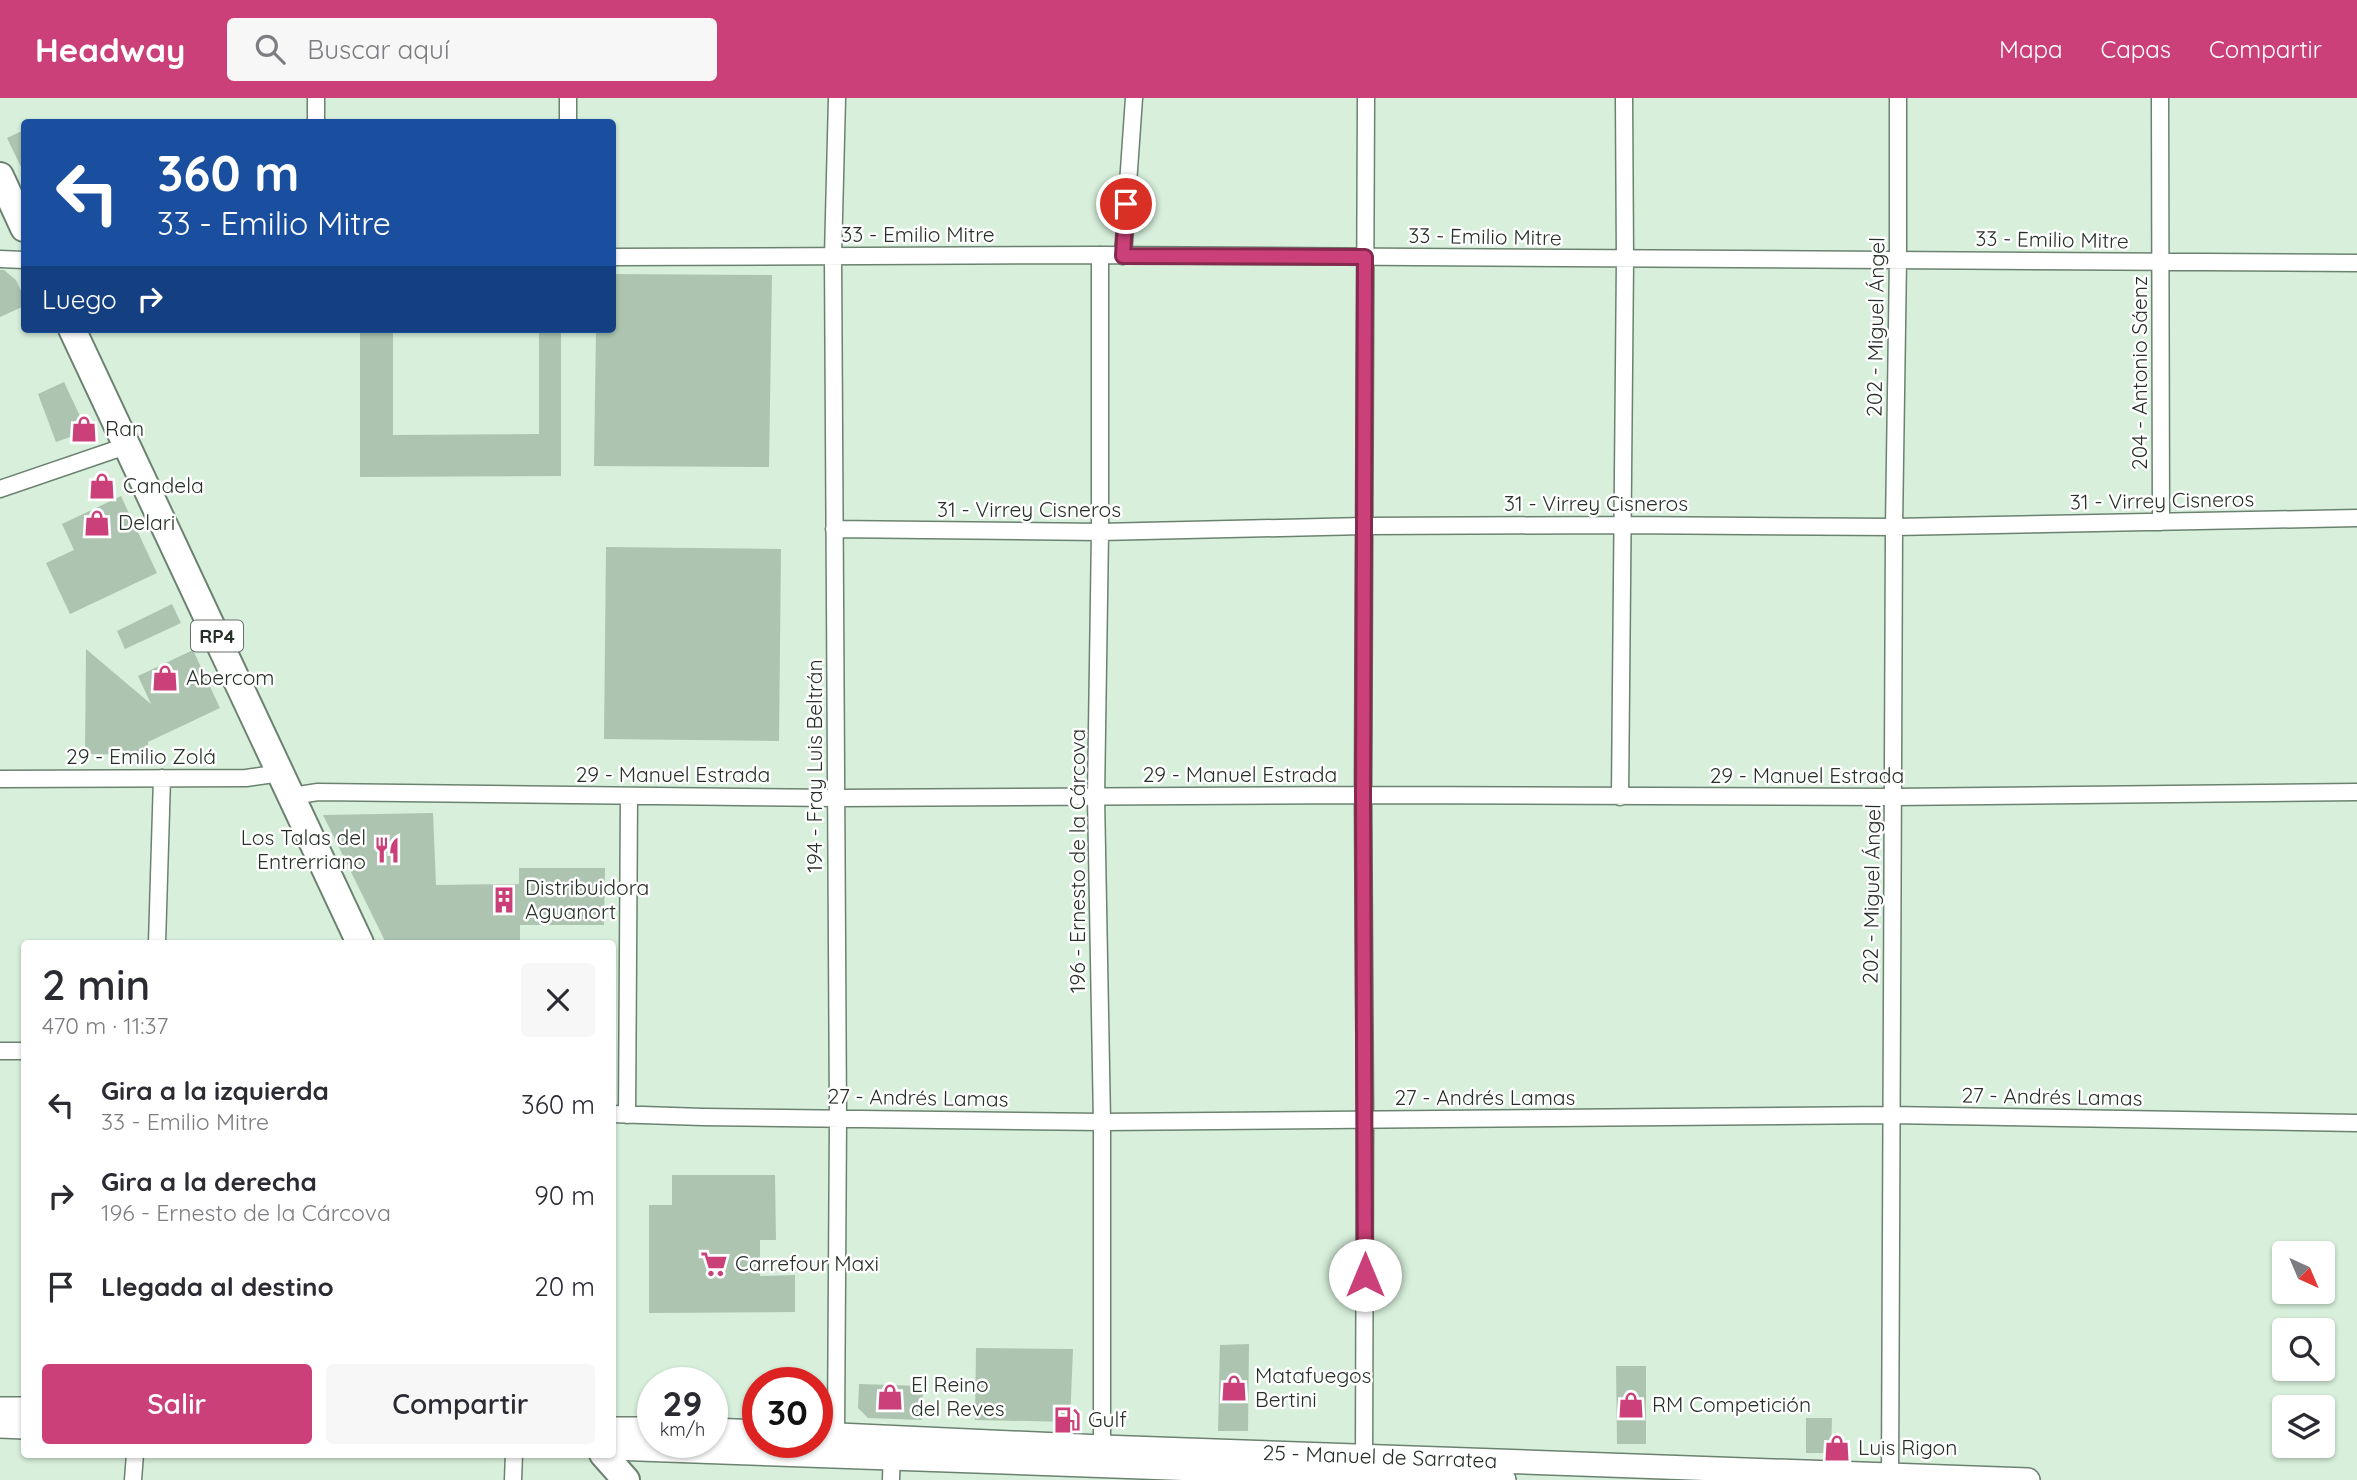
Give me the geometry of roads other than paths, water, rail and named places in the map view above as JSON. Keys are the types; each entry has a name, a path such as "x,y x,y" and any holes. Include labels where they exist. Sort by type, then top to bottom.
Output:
{"main road":[{"path":"0,176 21,222"},
{"name":"RP4","path":"74,333 359,940"},
{"path":"0,1409 21,1409"},
{"path":"0,1426 21,1427"},
{"path":"616,1429 637,1429"},
{"path":"833,1436 892,1458"},
{"path":"616,1448 892,1458 1102,1457 1266,1476 1364,1465 1504,1480"},
{"name":"25 - Manuel de Sarratea","path":"1102,1457 1645,1473 2028,1480"},
{"path":"602,1458 605,1480"},
{"path":"605,1458 626,1480"}],"street":[{"path":"316,98 316,119"},
{"path":"568,98 568,119"},
{"name":"194 - Fray Luis Beltrán","path":"829,1367 838,1118 833,256 837,98"},
{"path":"1123,256 1134,98"},
{"path":"1364,1465 1366,98"},
{"path":"1620,797 1624,98"},
{"name":"202 - Miguel Ángel","path":"1891,1478 1898,98"},
{"name":"204 - Antonio Sáenz","path":"2160,98 2161,522"},
{"name":"33 - Emilio Mitre","path":"616,257 1100,255 2357,263"},
{"name":"196 - Ernesto de la Cárcova","path":"1100,255 1097,797 1102,1122 1102,1457"},
{"path":"0,259 21,260"},
{"path":"0,489 127,446"},
{"name":"31 - Virrey Cisneros","path":"834,529 1100,532 1364,526 1894,527 2357,518"},
{"path":"157,940 162,778"},
{"name":"29 - Emilio Zolá","path":"0,779 246,778 286,785"},
{"name":"29 - Manuel Estrada","path":"286,785 318,792 836,797 1894,797 2357,792"},
{"path":"620,1114 629,796"},
{"path":"0,1051 21,1051"},
{"name":"27 - Andrés Lamas","path":"620,1114 1102,1122 1891,1115 2357,1123"},
{"path":"134,1480 135,1458"},
{"path":"513,1480 514,1458"}],"place":[{"name":"Ran","path":"84,429"},
{"name":"Candela","path":"102,486"},
{"name":"Delari","path":"97,523"},
{"name":"Abercom","path":"165,678"},
{"name":"Los Talas del Entrerriano","path":"387,850"},
{"name":"Distribuidora Aguanort","path":"504,900"},
{"name":"Carrefour Maxi","path":"714,1264"},
{"name":"Matafuegos Bertini","path":"1234,1388"},
{"name":"El Reino del Reves","path":"890,1397"},
{"name":"RM Competición","path":"1631,1405"},
{"name":"Gulf","path":"1067,1420"},
{"name":"Luis Rigon","path":"1837,1448"}]}
